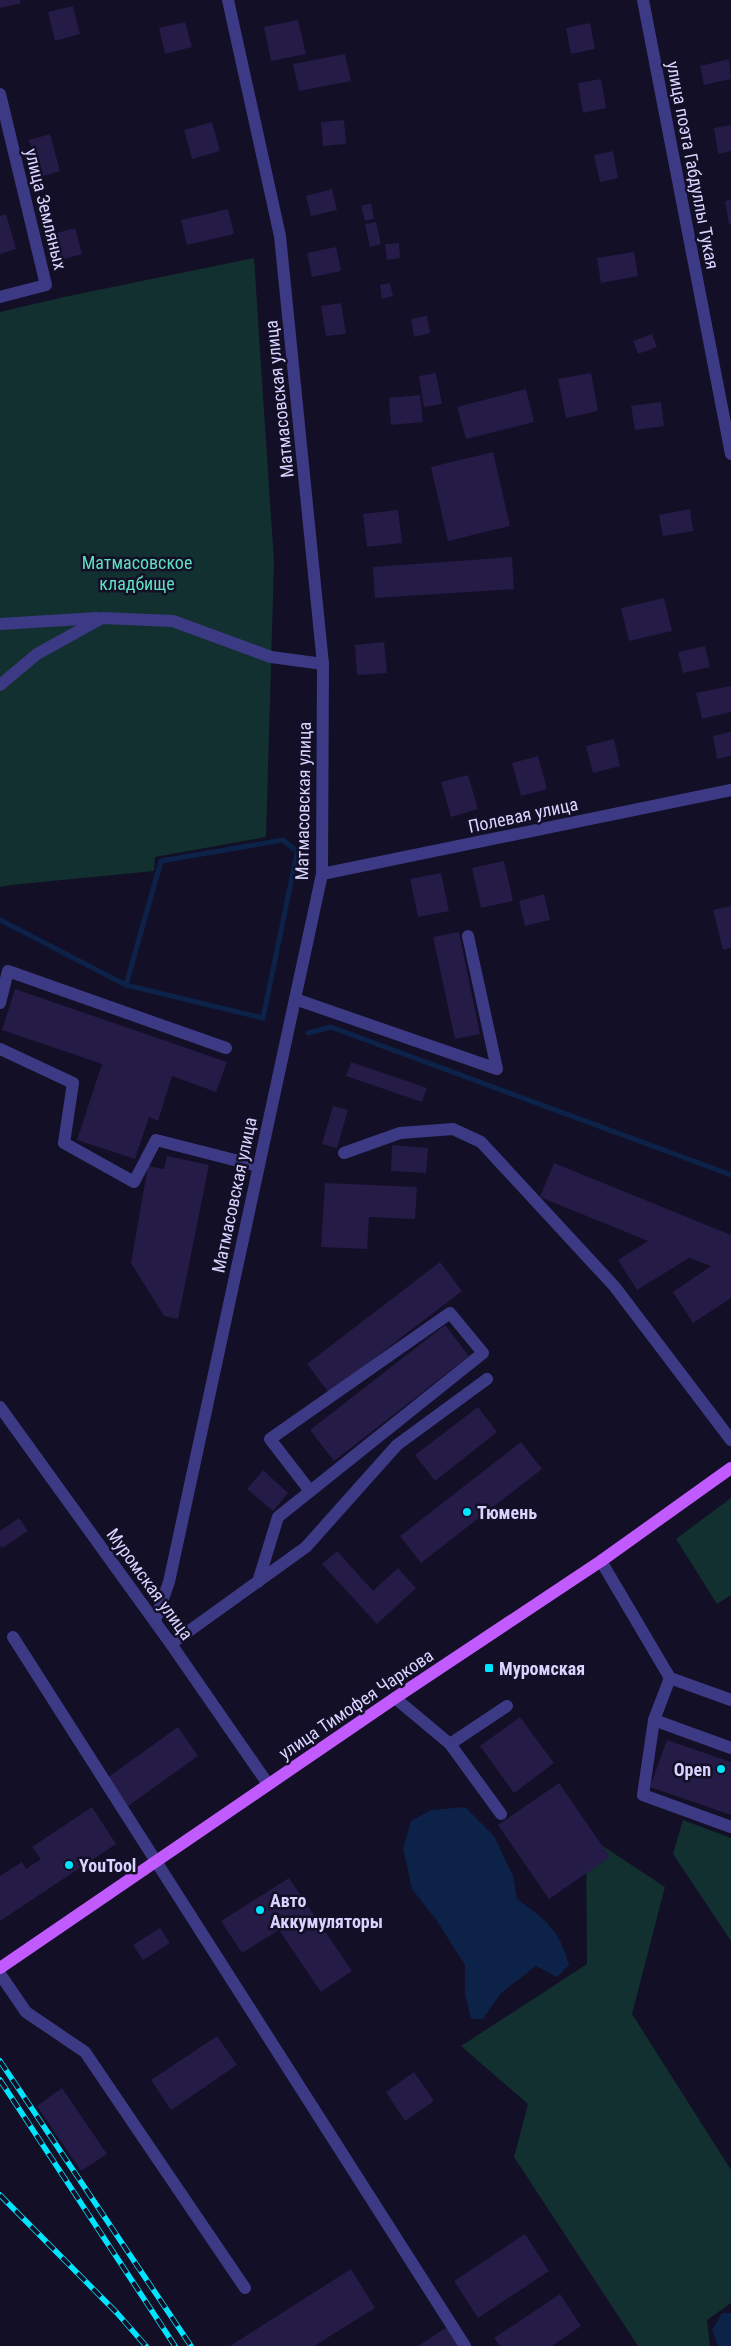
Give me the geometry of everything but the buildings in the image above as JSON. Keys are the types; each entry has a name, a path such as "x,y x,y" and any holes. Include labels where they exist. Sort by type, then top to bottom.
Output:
{"main road":[{"name":"улица Тимофея Чаркова","path":"0,1968 268,1784 601,1561 731,1468"}],"street":[{"name":"Матмасовская улица","path":"155,1621 169,1582 322,874 323,664 280,236 228,0"},
{"name":"улица поэта Габдуллы Тукая","path":"643,0 731,454"},
{"name":"улица Земляных","path":"0,94 46,285 0,297"},
{"path":"0,624 102,618 173,621 271,658 323,664"},
{"path":"0,685 37,654 102,618"},
{"name":"Полевая улица","path":"322,874 731,790"},
{"path":"295,998 497,1069 468,936"},
{"path":"0,1002 8,971 226,1048"},
{"path":"0,1049 73,1083 64,1143 134,1182 156,1140 258,1166"},
{"path":"344,1153 400,1133 409,1132 453,1129 481,1142 615,1287 731,1440"},
{"path":"258,1582 278,1517 483,1353 450,1313 270,1439 310,1491"},
{"path":"171,1644 306,1547 397,1444 487,1379"},
{"name":"Муромская улица","path":"0,1407 155,1621 268,1784"},
{"path":"601,1561 670,1678 731,1700"},
{"path":"13,1637 465,2346"},
{"path":"670,1678 654,1720 643,1795 731,1827"},
{"path":"395,1698 450,1744 501,1814"},
{"path":"450,1744 507,1706"},
{"path":"654,1720 731,1748"},
{"path":"0,1974 26,2012 85,2052 245,2288"}],"green space":[{"name":"Матмасовское кладбище","path":"254,258 274,563 266,837 155,857 154,871 0,887 0,312"},
{"path":"731,1498 731,1595 717,1604 676,1539"},
{"path":"683,1820 731,1838 731,1941 673,1854"},
{"path":"586,1835 665,1887 632,2014 731,2170 731,2303 707,2320 710,2346 638,2346 514,2157 528,2104 461,2046 587,1964"}],"water":[{"path":"465,1807 494,1836 513,1876 517,1899 550,1926 561,1943 569,1965 557,1977 536,1966 501,1993 483,2019 471,2019 465,1995 465,1965 437,1921 412,1889 403,1848 411,1821 431,1810"},
{"path":"722,2313 731,2313 731,2346 718,2346 712,2330"}],"waterway":[{"path":"126,985 161,861 283,840 294,849"},
{"path":"0,920 126,985 263,1018 297,853"},
{"path":"308,1033 331,1027 731,1175"}],"railway":[{"path":"0,2061 191,2346"},
{"path":"0,2080 175,2346"},
{"path":"0,2195 117,2313 146,2346"}],"place":[{"name":"Тюмень","path":"467,1512"},
{"name":"Муромская","path":"489,1668"},
{"name":"Open","path":"721,1769"},
{"name":"YouTool","path":"69,1865"},
{"name":"Авто Аккумуляторы","path":"260,1910"}]}
